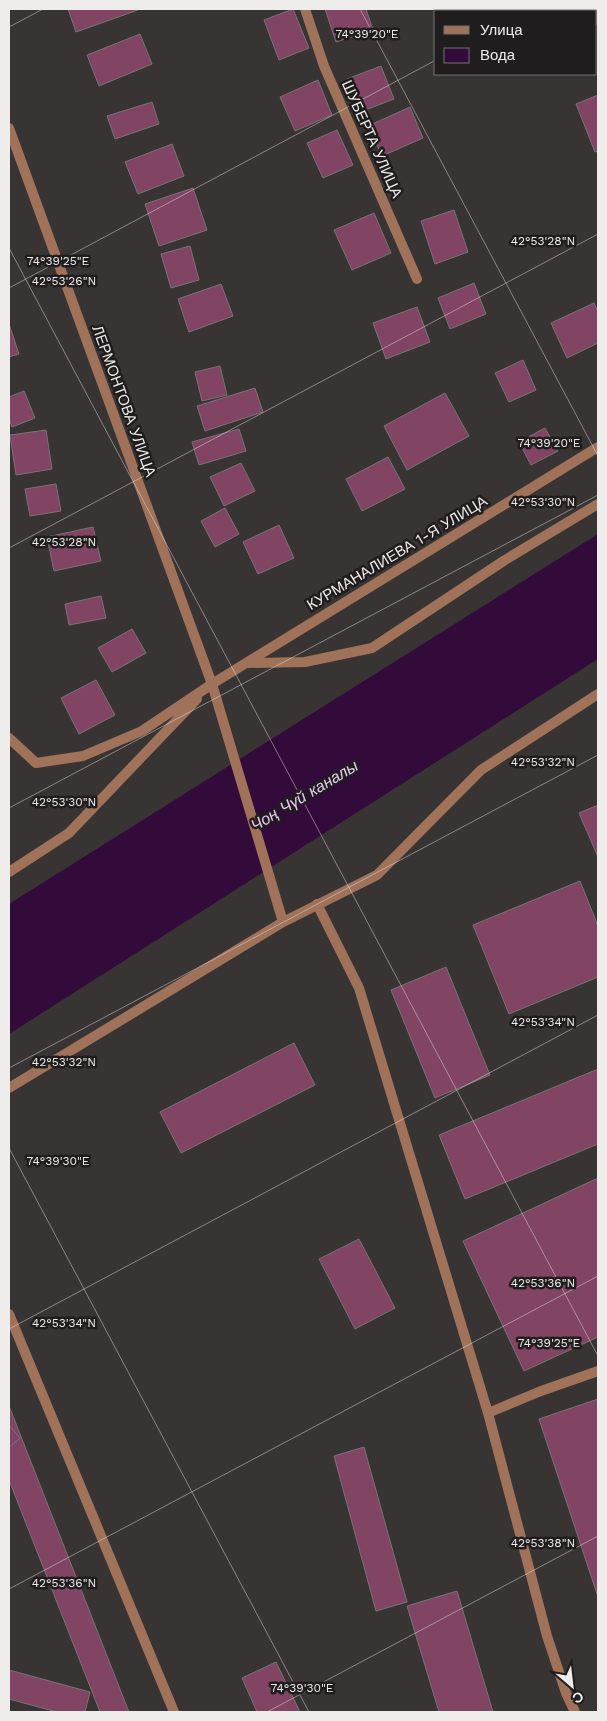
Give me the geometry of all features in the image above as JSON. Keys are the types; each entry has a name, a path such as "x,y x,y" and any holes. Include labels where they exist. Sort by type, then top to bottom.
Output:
{"street":[{"name":"ШУБЕРТА УЛИЦА","path":"305,9 324,66 417,279"},
{"name":"ЛЕРМОНТОВА УЛИЦА","path":"9,128 212,684 283,922"},
{"name":"КУРМАНАЛИЕВА 1-Я УЛИЦА","path":"212,684 598,447"},
{"path":"246,663 304,662 372,648 505,560 598,504"},
{"path":"9,738 36,763 83,756 142,731 212,684"},
{"path":"9,872 69,833 212,684"},
{"path":"9,1088 283,922 377,875 481,770 598,694"},
{"path":"317,904 359,988 488,1413 547,1636 566,1693 575,1712"},
{"path":"9,1314 174,1712"},
{"path":"488,1413 541,1391 598,1371"}],"water":[{"name":"Чоң Чүй каналы","path":"598,534 598,659 9,1034 9,904"}],"building":[{"path":"68,9 138,9 138,10 76,32"},
{"path":"293,9 309,48 279,60 264,20"},
{"path":"325,9 366,9 373,30 336,42"},
{"path":"516,9 549,9 546,10"},
{"path":"140,34 152,64 99,86 87,55"},
{"path":"381,66 394,99 360,112 347,79"},
{"path":"318,80 332,115 295,131 280,97"},
{"path":"598,95 598,151 595,152 576,104"},
{"path":"152,102 159,124 115,139 107,116"},
{"path":"410,107 423,138 382,156 368,126"},
{"path":"337,130 353,165 323,178 307,143"},
{"path":"172,144 184,176 138,194 125,162"},
{"path":"193,188 207,230 159,246 145,204"},
{"path":"454,210 468,252 435,264 421,221"},
{"path":"374,213 391,253 352,270 334,230"},
{"path":"190,246 199,280 171,288 161,254"},
{"path":"474,283 486,314 450,329 438,298"},
{"path":"221,284 233,316 189,332 178,299"},
{"path":"594,303 598,312 598,343 567,358 551,323"},
{"path":"417,307 430,342 386,359 373,323"},
{"path":"9,324 19,354 9,357"},
{"path":"523,360 536,390 509,402 495,373"},
{"path":"220,366 227,395 202,401 195,372"},
{"path":"255,388 263,412 205,431 197,406"},
{"path":"24,391 35,418 12,427 9,418 9,397"},
{"path":"445,393 469,436 407,470 384,426"},
{"path":"545,428 558,451 531,465 519,442"},
{"path":"239,429 246,451 199,465 192,442"},
{"path":"46,430 52,469 16,475 10,435"},
{"path":"388,457 405,489 362,511 346,479"},
{"path":"241,463 255,491 224,506 210,477"},
{"path":"56,484 61,511 30,516 25,489"},
{"path":"225,508 239,534 215,547 201,521"},
{"path":"279,525 294,558 258,574 243,542"},
{"path":"93,527 101,561 54,571 47,537"},
{"path":"101,596 106,618 69,625 65,604"},
{"path":"132,629 146,653 112,672 98,648"},
{"path":"96,680 115,715 79,734 61,698"},
{"path":"598,805 598,857 579,813"},
{"path":"580,881 598,926 598,977 509,1014 473,925"},
{"path":"446,967 490,1075 435,1098 391,990"},
{"path":"294,1043 315,1085 181,1153 160,1112"},
{"path":"598,1069 598,1144 465,1199 439,1135"},
{"path":"598,1178 598,1337 524,1371 463,1241"},
{"path":"359,1239 395,1308 355,1329 319,1259"},
{"path":"598,1399 598,1597 539,1419"},
{"path":"9,1406 129,1712 100,1712 9,1480"},
{"path":"9,1425 20,1438 9,1447"},
{"path":"364,1447 407,1602 376,1611 334,1456"},
{"path":"457,1591 493,1712 439,1712 407,1606"},
{"path":"276,1662 300,1712 257,1712 242,1678"},
{"path":"9,1670 90,1692 85,1712 57,1712 9,1699"}]}
